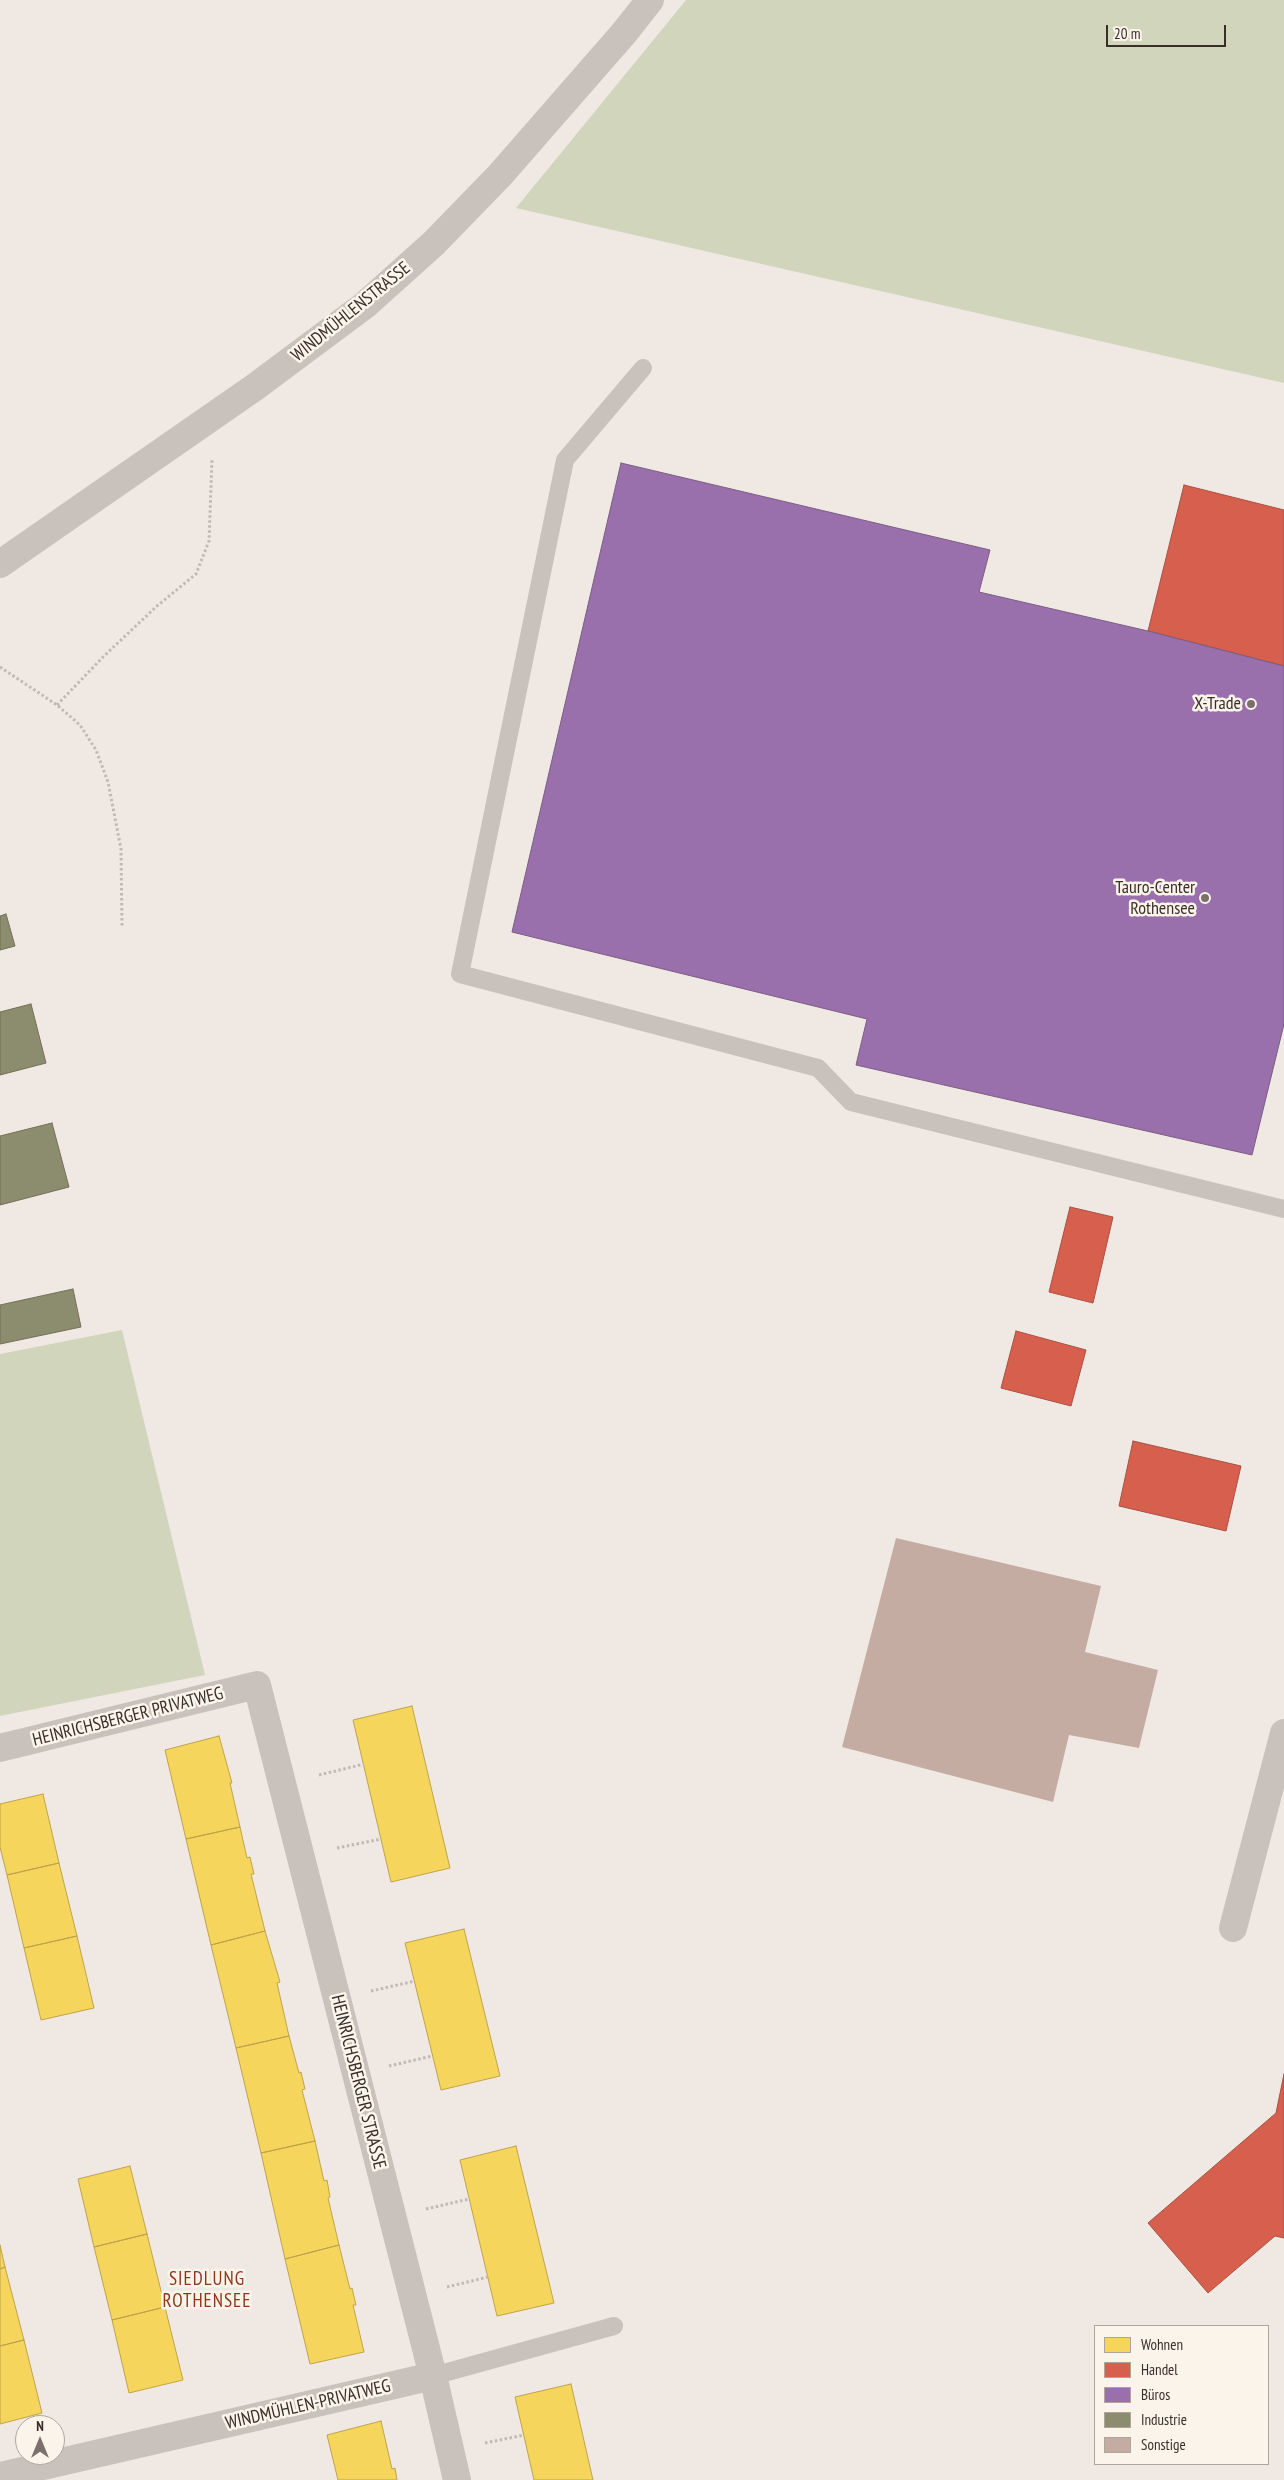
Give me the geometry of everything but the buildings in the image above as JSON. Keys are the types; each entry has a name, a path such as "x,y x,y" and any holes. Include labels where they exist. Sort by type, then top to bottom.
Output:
{"street":[{"name":"WINDMÜHLENSTRASSE","path":"0,564 214,415 365,305 434,243 500,175 650,0"},
{"name":"HEINRICHSBERGER PRIVATWEG","path":"0,1748 256,1686"},
{"name":"HEINRICHSBERGER STRASSE","path":"256,1686 433,2376 457,2480"},
{"path":"1234,1928 1284,1733"},
{"name":"WINDMÜHLEN-PRIVATWEG","path":"0,2476 433,2376"}],"lane":[{"path":"643,368 565,460 460,974 818,1068 851,1102 1284,1209"},
{"name":"WINDMÜHLEN-PRIVATWEG","path":"433,2376 614,2326"}],"path":[{"path":"57,705 124,637 157,606 196,574 209,541 212,484 211,436 214,415"},
{"path":"0,667 57,705 80,725 96,750 108,782 121,848 122,926"},
{"path":"319,1774 364,1764"},
{"path":"337,1848 381,1839"},
{"path":"371,1992 415,1981"},
{"path":"389,2066 432,2056"},
{"path":"424,2209 469,2199"},
{"path":"442,2288 488,2277"},
{"path":"480,2444 524,2435"}],"green space":[{"path":"686,0 1284,0 1284,383 516,208"},
{"path":"122,1330 205,1675 0,1716 0,1354"}],"place":[{"name":"X-Trade","path":"1251,704"},
{"name":"Tauro-Center Rothensee","path":"1205,898"}],"district":[{"name":"SIEDLUNG ROTHENSEE","path":"207,2291"}]}
